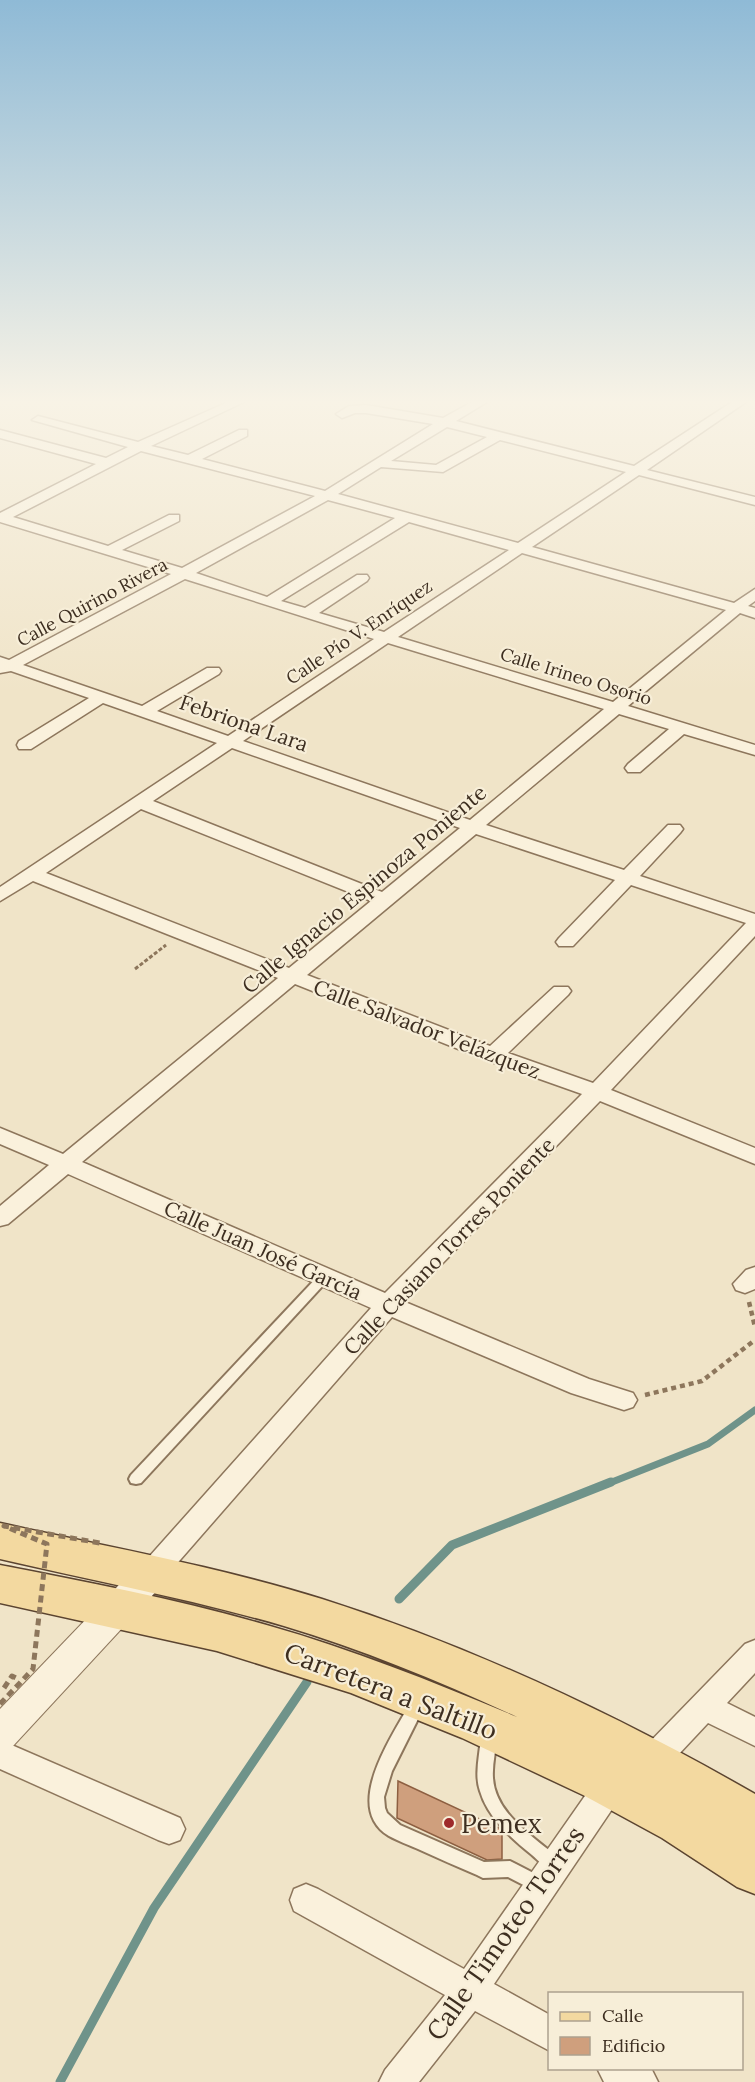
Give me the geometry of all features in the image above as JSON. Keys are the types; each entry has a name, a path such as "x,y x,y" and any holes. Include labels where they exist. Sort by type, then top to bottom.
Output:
{"main road":[{"name":"Carretera a Saltillo","path":"0,1541 135,1591 249,1639 348,1671 490,1728 612,1783 755,1870"},
{"name":"Carretera a Saltillo","path":"0,1584 135,1591 262,1602 364,1633 573,1719 755,1820"}],"street":[{"path":"0,518 37,499"},
{"name":"Calle Quirino Rivera","path":"3,666 186,574 319,499"},
{"path":"342,499 618,577 746,610"},
{"name":"Calle Pío V. Enríquez","path":"0,895 594,499"},
{"path":"268,602 287,593 380,530 408,517"},
{"name":"Calle Irineo Osorio","path":"0,518 110,550 306,614 755,750"},
{"path":"110,550 174,518"},
{"path":"306,614 362,578"},
{"name":"Calle Ignacio Espinoza Poniente","path":"0,1218 617,709 746,610 755,593"},
{"name":"Febriona Lara","path":"3,666 102,697 474,827 755,920"},
{"path":"143,712 213,671"},
{"path":"25,745 102,697"},
{"path":"634,768 681,728"},
{"path":"140,802 385,900"},
{"path":"566,942 630,879 674,829"},
{"name":"Calle Salvador Velázquez","path":"32,874 493,1055 597,1092 755,1157"},
{"name":"Calle Casiano Torres Poniente","path":"135,1591 388,1305 597,1092 755,925"},
{"path":"493,1055 561,991"},
{"name":"Calle Juan José García","path":"0,1135 388,1305 580,1386 624,1400"},
{"path":"0,1734 135,1591"},
{"path":"652,1761 755,1653"},
{"path":"705,1706 755,1732"},
{"path":"0,1754 170,1829"},
{"name":"Calle Timoteo Torres","path":"397,2082 469,1991 612,1783"},
{"path":"306,1900 548,2033"},
{"path":"618,2070 640,2082"}],"lane":[{"path":"136,1479 324,1277"},
{"path":"420,1700 379,1783 376,1798 377,1811 385,1823 394,1830 483,1870 510,1869 547,1875"},
{"path":"490,1728 485,1781 505,1823 547,1875"}],"path":[{"path":"135,969 181,933"},
{"path":"750,1280 755,1327"},
{"path":"624,1400 702,1381 755,1340"},
{"path":"0,1704 33,1669 47,1544 4,1526 100,1543"}],"building":[{"name":"Pemex","path":"398,1781 499,1828 502,1831 502,1859 487,1860 397,1818"}],"waterway":[{"path":"607,1484 708,1444 755,1410"},
{"path":"399,1599 452,1545 611,1482"},
{"path":"60,2082 154,1908 307,1682"}],"place":[{"name":"Pemex","path":"449,1823"}]}
